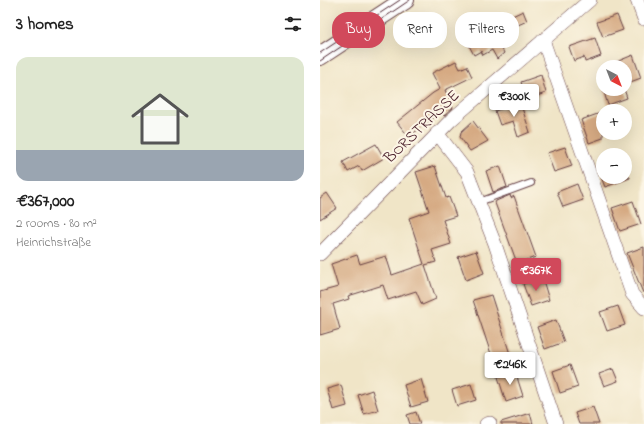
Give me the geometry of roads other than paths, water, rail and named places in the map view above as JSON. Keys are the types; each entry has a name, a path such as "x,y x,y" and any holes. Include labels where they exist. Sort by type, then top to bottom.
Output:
{"main road":[{"path":"320,56 405,0"}],"street":[{"name":"BORSTRASSE","path":"320,254 437,133 590,0"},
{"path":"637,0 644,19"},
{"path":"543,40 632,294 644,308"},
{"path":"437,133 467,172 495,244 556,424"}],"lane":[{"path":"479,202 531,183"}],"tram line":[{"path":"320,53 400,0"},
{"path":"320,61 410,0"}]}
